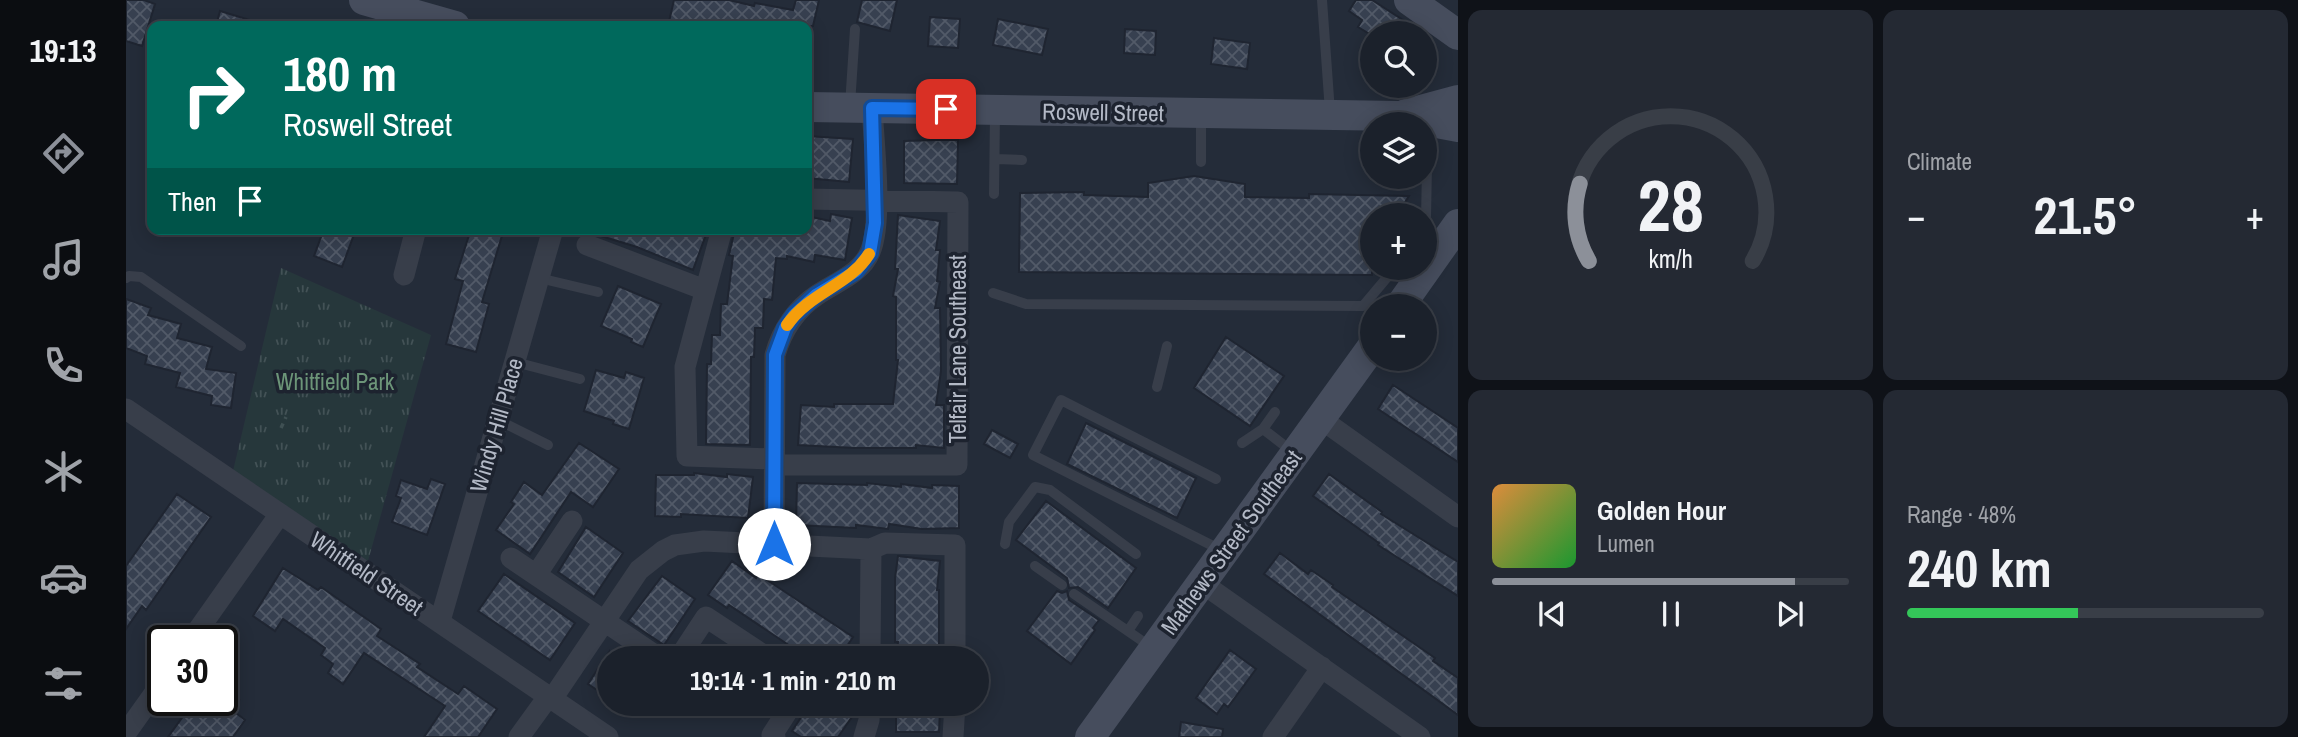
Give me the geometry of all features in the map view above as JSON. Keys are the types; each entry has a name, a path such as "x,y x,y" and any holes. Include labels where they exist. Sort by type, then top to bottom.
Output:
{"street":[{"path":"364,0 438,21"},
{"path":"1409,0 1446,26 1458,45"},
{"name":"Roswell Street","path":"1414,112 1458,100"},
{"name":"Roswell Street","path":"812,107 1360,116"},
{"path":"774,544 774,372 779,341 794,315 804,305 856,271 870,253 873,242 876,202 861,108"},
{"name":"Roswell Street","path":"1437,123 1458,127"},
{"name":"Telfair Lane Southeast","path":"720,235 685,367 687,456 774,462 957,465 958,202 812,199"},
{"path":"1408,294 1458,224"},
{"path":"404,275 414,235"},
{"name":"Windy Hill Place","path":"440,621 551,235"},
{"path":"587,245 705,290"},
{"name":"Mathews Street Southeast","path":"1090,737 1360,364"},
{"name":"Whitfield Street","path":"126,409 608,737"},
{"path":"1321,419 1458,517"},
{"path":"202,625 280,514"},
{"path":"536,575 572,521"},
{"path":"519,737 550,698 639,570 675,545 704,541 871,549 885,543 955,545 955,646"},
{"path":"870,646 871,549"},
{"path":"511,558 641,646"},
{"path":"1202,583 1420,737"},
{"path":"687,646 706,617 750,646"},
{"path":"1273,737 1322,667"},
{"path":"126,733 147,703"},
{"path":"775,737 772,735 784,716"},
{"path":"870,716 870,735"},
{"path":"953,737 954,716"}],"lane":[{"path":"1322,0 1331,116"},
{"path":"855,29 861,108"},
{"path":"994,194 995,110"},
{"path":"1200,162 1201,114"},
{"path":"995,159 1022,160"},
{"path":"126,278 141,276 240,346"},
{"path":"539,278 598,292"},
{"path":"993,293 1026,304 1363,306 1385,280"},
{"path":"1157,387 1167,346"},
{"path":"515,362 580,379"},
{"path":"1216,479 1061,400 1033,455 1224,552"},
{"path":"1242,443 1264,429 1275,412"},
{"path":"498,420 548,445"},
{"path":"1264,429 1295,454"},
{"path":"1005,544 1009,522 1035,488 1050,489 1136,554"},
{"path":"1188,534 1195,522"},
{"path":"1035,566 1062,584"},
{"path":"1074,594 1154,649"},
{"path":"1128,631 1138,616"}],"path":[{"path":"281,428 286,417"}],"green space":[{"name":"Whitfield Park","path":"281,268 431,335 368,561 233,471"}],"building":[{"path":"126,0 144,0 155,4 150,21 147,21 142,46 126,41"},
{"path":"674,0 729,0 793,10 796,0 819,0 813,26 812,21 669,21"},
{"path":"862,0 897,0 890,31 857,22"},
{"path":"1356,0 1372,0 1404,21 1361,21 1349,11"},
{"path":"220,11 252,21 217,21"},
{"path":"930,17 960,19 958,48 928,46"},
{"path":"998,19 1048,29 1042,55 993,45"},
{"path":"1125,29 1156,31 1155,55 1124,53"},
{"path":"1214,38 1250,43 1247,69 1211,64"},
{"path":"812,136 853,139 849,182 812,178"},
{"path":"958,140 957,184 904,183 904,141"},
{"path":"1194,176 1245,184 1245,197 1309,198 1309,194 1409,196 1405,203 1360,203 1360,275 1019,272 1020,193 1084,192 1084,195 1148,197 1148,183"},
{"path":"831,214 852,218 845,260 815,255 814,262 787,256 787,259 776,258 772,300 764,299 763,328 755,328 754,357 751,357 750,445 706,444 707,364 711,364 712,335 720,335 721,304 727,304 733,256 729,255 734,235 812,235 812,217 830,221"},
{"path":"898,215 940,221 936,250 940,250 937,281 940,282 935,308 940,308 941,371 936,405 944,405 944,448 916,445 916,448 855,448 798,445 801,405 834,407 834,404 893,404 898,360 896,297 893,296 898,269 895,269"},
{"path":"322,235 354,235 342,267 314,256"},
{"path":"469,235 502,235 482,302 489,304 476,352 446,344 463,281 455,279"},
{"path":"598,235 706,235 693,270 637,247"},
{"path":"618,286 661,304 643,347 631,342 632,339 601,326"},
{"path":"126,299 151,308 148,315 181,324 177,338 212,347 206,369 236,373 231,408 211,405 212,396 176,387 180,373 145,364 147,356 126,348"},
{"path":"1226,337 1284,376 1250,426 1194,388"},
{"path":"596,370 624,378 626,372 644,378 629,429 584,411"},
{"path":"1393,385 1458,428 1458,462 1378,409"},
{"path":"1086,423 1196,478 1177,518 1067,464"},
{"path":"992,430 1018,444 1010,458 984,444"},
{"path":"579,443 619,469 593,507 571,492 530,554 496,530 514,504 511,502 524,482 542,495"},
{"path":"694,473 753,477 748,518 681,514 681,517 655,516 656,475"},
{"path":"1329,474 1382,512 1381,514 1458,562 1458,596 1378,545 1379,543 1313,496"},
{"path":"431,479 445,484 427,535 392,522 401,498 396,496 401,480 427,489"},
{"path":"797,483 867,483 901,487 901,484 932,488 932,485 959,486 959,528 922,529 889,524 888,529 856,525 856,528 796,525"},
{"path":"177,494 211,517 146,610 142,606 126,629 126,566"},
{"path":"1046,501 1136,568 1108,608 1078,587 1069,588 1067,578 1016,540"},
{"path":"586,527 623,553 594,597 558,572"},
{"path":"1280,553 1308,574 1311,570 1333,585 1332,587 1435,658 1433,661 1458,678 1458,715 1264,574"},
{"path":"898,556 940,561 937,590 939,646 898,646 898,642 895,642 895,578"},
{"path":"732,561 756,578 758,574 853,637 847,646 790,646 729,605 727,608 708,595"},
{"path":"283,568 318,590 321,587 381,629 377,636 420,664 417,667 458,694 464,686 497,709 478,737 424,737 445,706 364,653 343,684 328,673 333,664 321,655 325,648 283,619 275,631 253,616"},
{"path":"504,574 575,623 550,660 478,611"},
{"path":"662,576 695,599 664,645 628,621"},
{"path":"1057,591 1067,591 1069,600 1099,620 1071,664 1027,631"},
{"path":"1230,650 1256,669 1228,707 1224,704 1217,714 1196,698"},
{"path":"597,670 597,690 588,684"},
{"path":"238,715 245,720 233,737 168,737 183,716"},
{"path":"802,716 853,716 838,737 801,737 792,731"},
{"path":"896,716 940,716 939,732 896,732"},
{"path":"1181,722 1223,729 1222,737 1179,737"}],"slow traffic":[{"path":"787,325 816,295 856,271 869,254"}],"route":[{"path":"774,544 774,372 779,341 794,315 804,305 856,271 870,253 876,202 872,108 946,109"}]}
